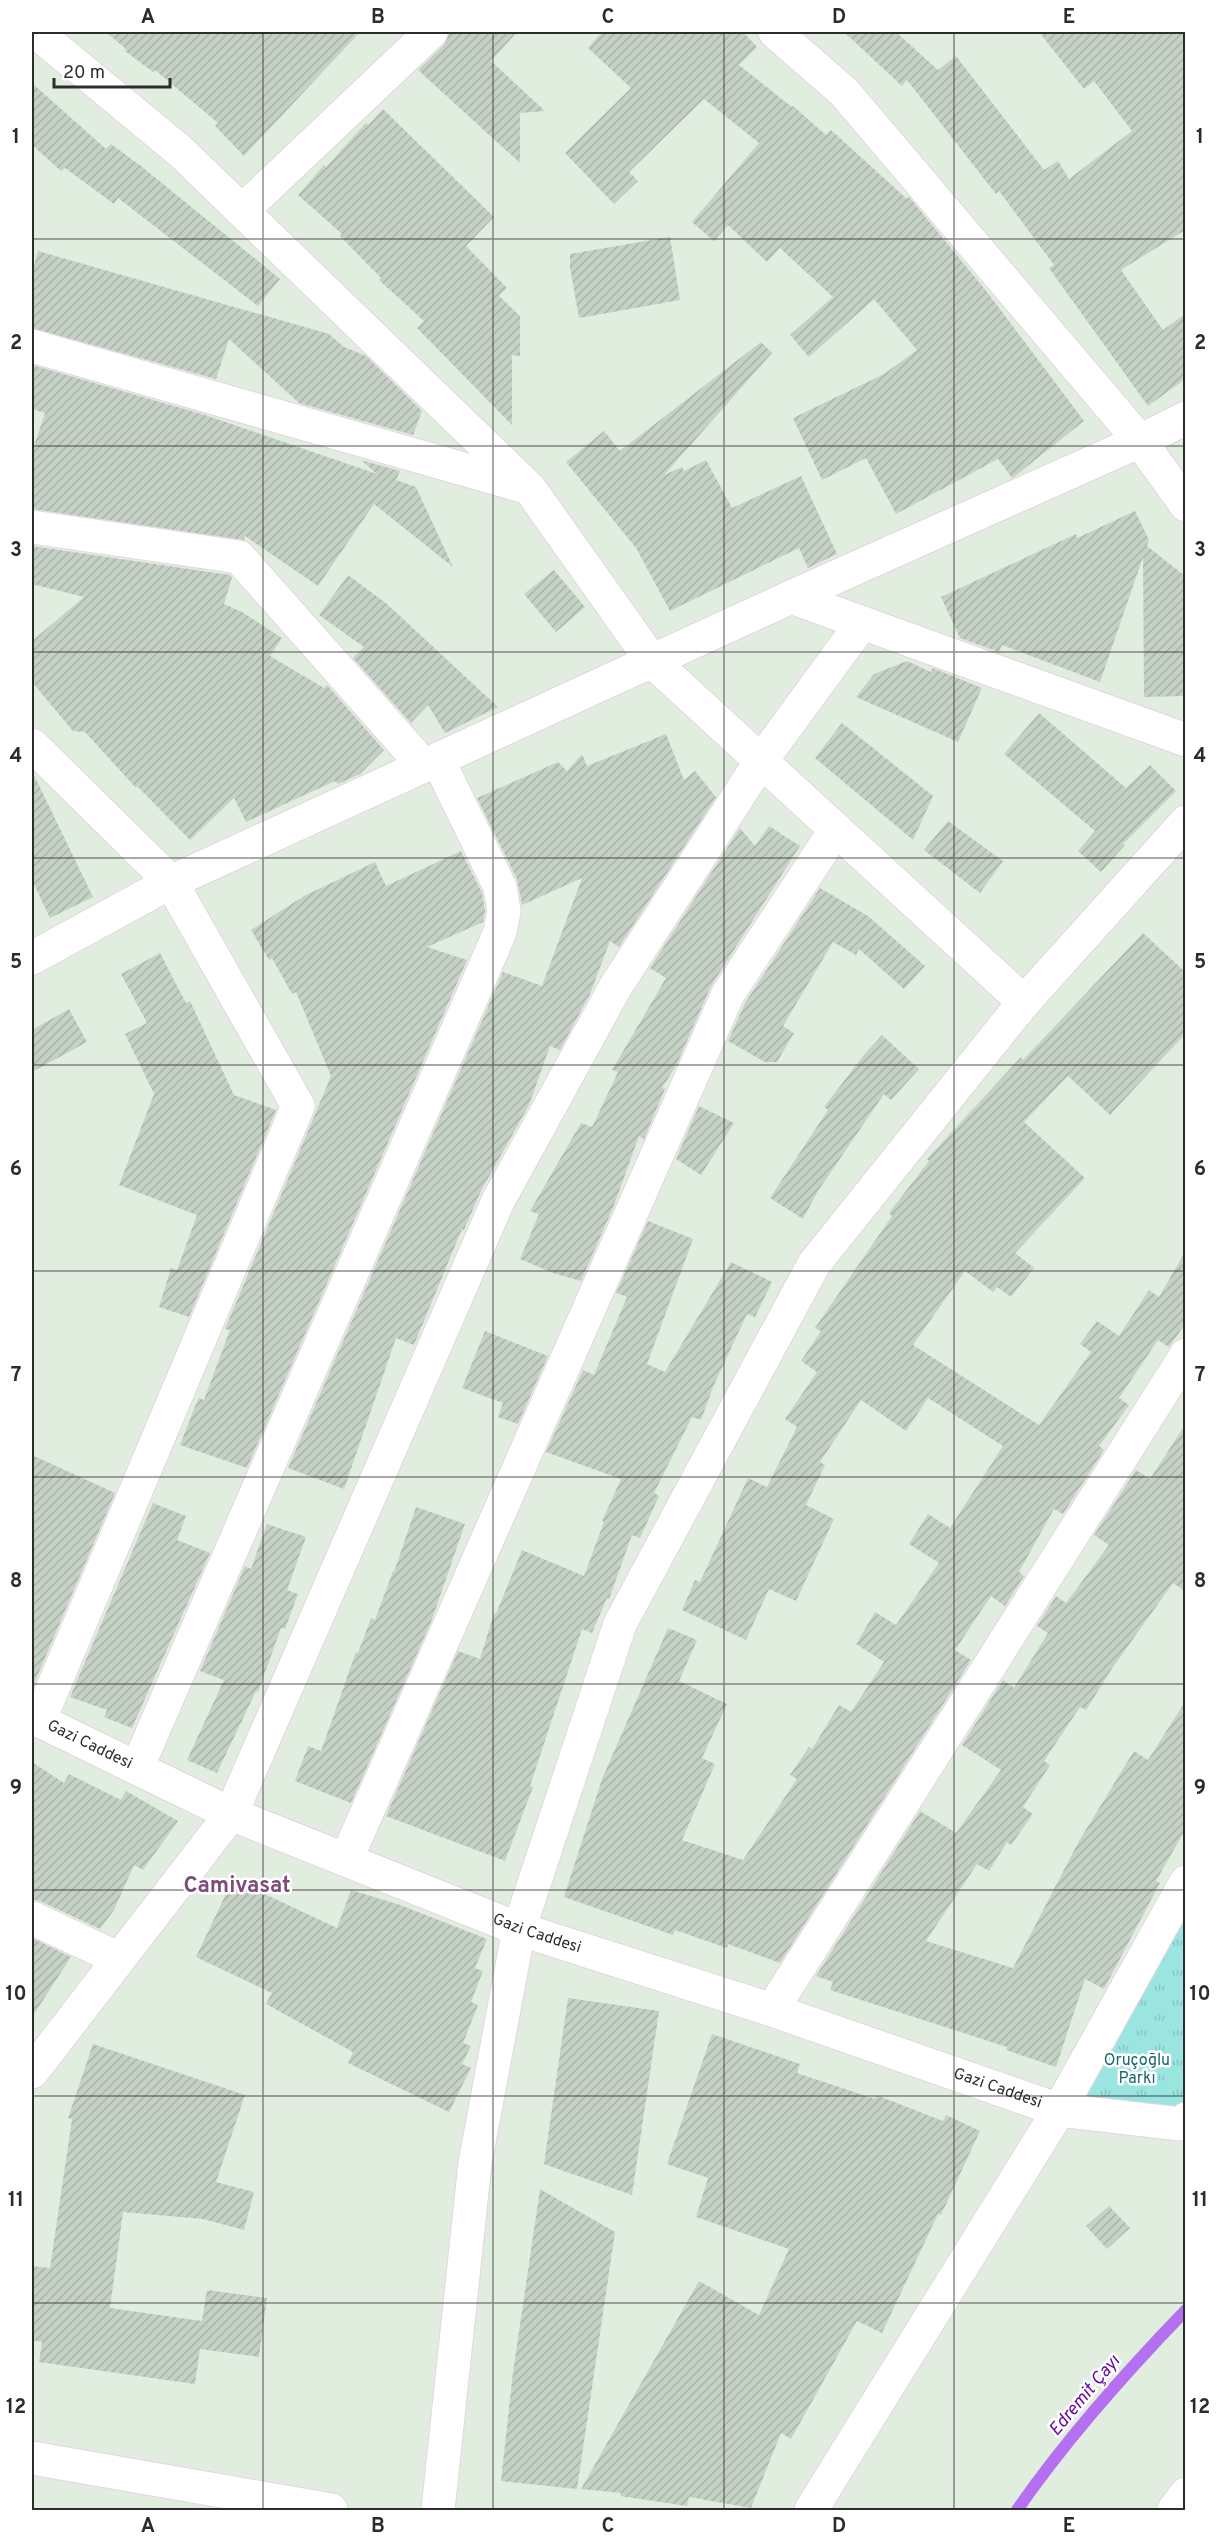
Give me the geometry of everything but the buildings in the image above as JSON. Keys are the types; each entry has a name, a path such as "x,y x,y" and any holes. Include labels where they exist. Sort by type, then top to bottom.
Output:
{"street":[{"path":"36,32 180,151 530,489 652,661 1024,1002"},
{"path":"242,211 431,32"},
{"path":"775,32 844,92 1140,441 1185,505"},
{"path":"32,346 530,489"},
{"path":"32,958 171,882 792,597 1140,441 1185,418"},
{"path":"32,527 239,556 431,763 500,887 504,911 500,932 137,1768"},
{"path":"792,597 1185,740"},
{"path":"32,2072 231,1814 498,1201 616,986 761,761 862,623"},
{"path":"32,746 171,882 298,1106 35,1719"},
{"path":"438,2511 475,2163 519,1929 620,1624 814,1264 1024,1002 1185,822"},
{"path":"346,1860 728,994 836,830"},
{"path":"772,2010 1185,1355"},
{"name":"Gazi Caddesi","path":"35,1719 231,1814 519,1929 772,2010 1059,2110 1184,2124"},
{"path":"811,2511 1059,2110 1185,1882"},
{"path":"32,1918 119,1959"},
{"path":"32,2458 331,2511"},
{"path":"1174,2511 1185,2494"}],"green space":[{"name":"Oruçoğlu Parkı","path":"1185,1882 1185,2119 1059,2110"}],"waterway":[{"name":"Edremit Çayı","path":"1017,2510 1097,2407 1186,2310"}],"district":[{"name":"Camivasat","path":"237,1886"}]}
